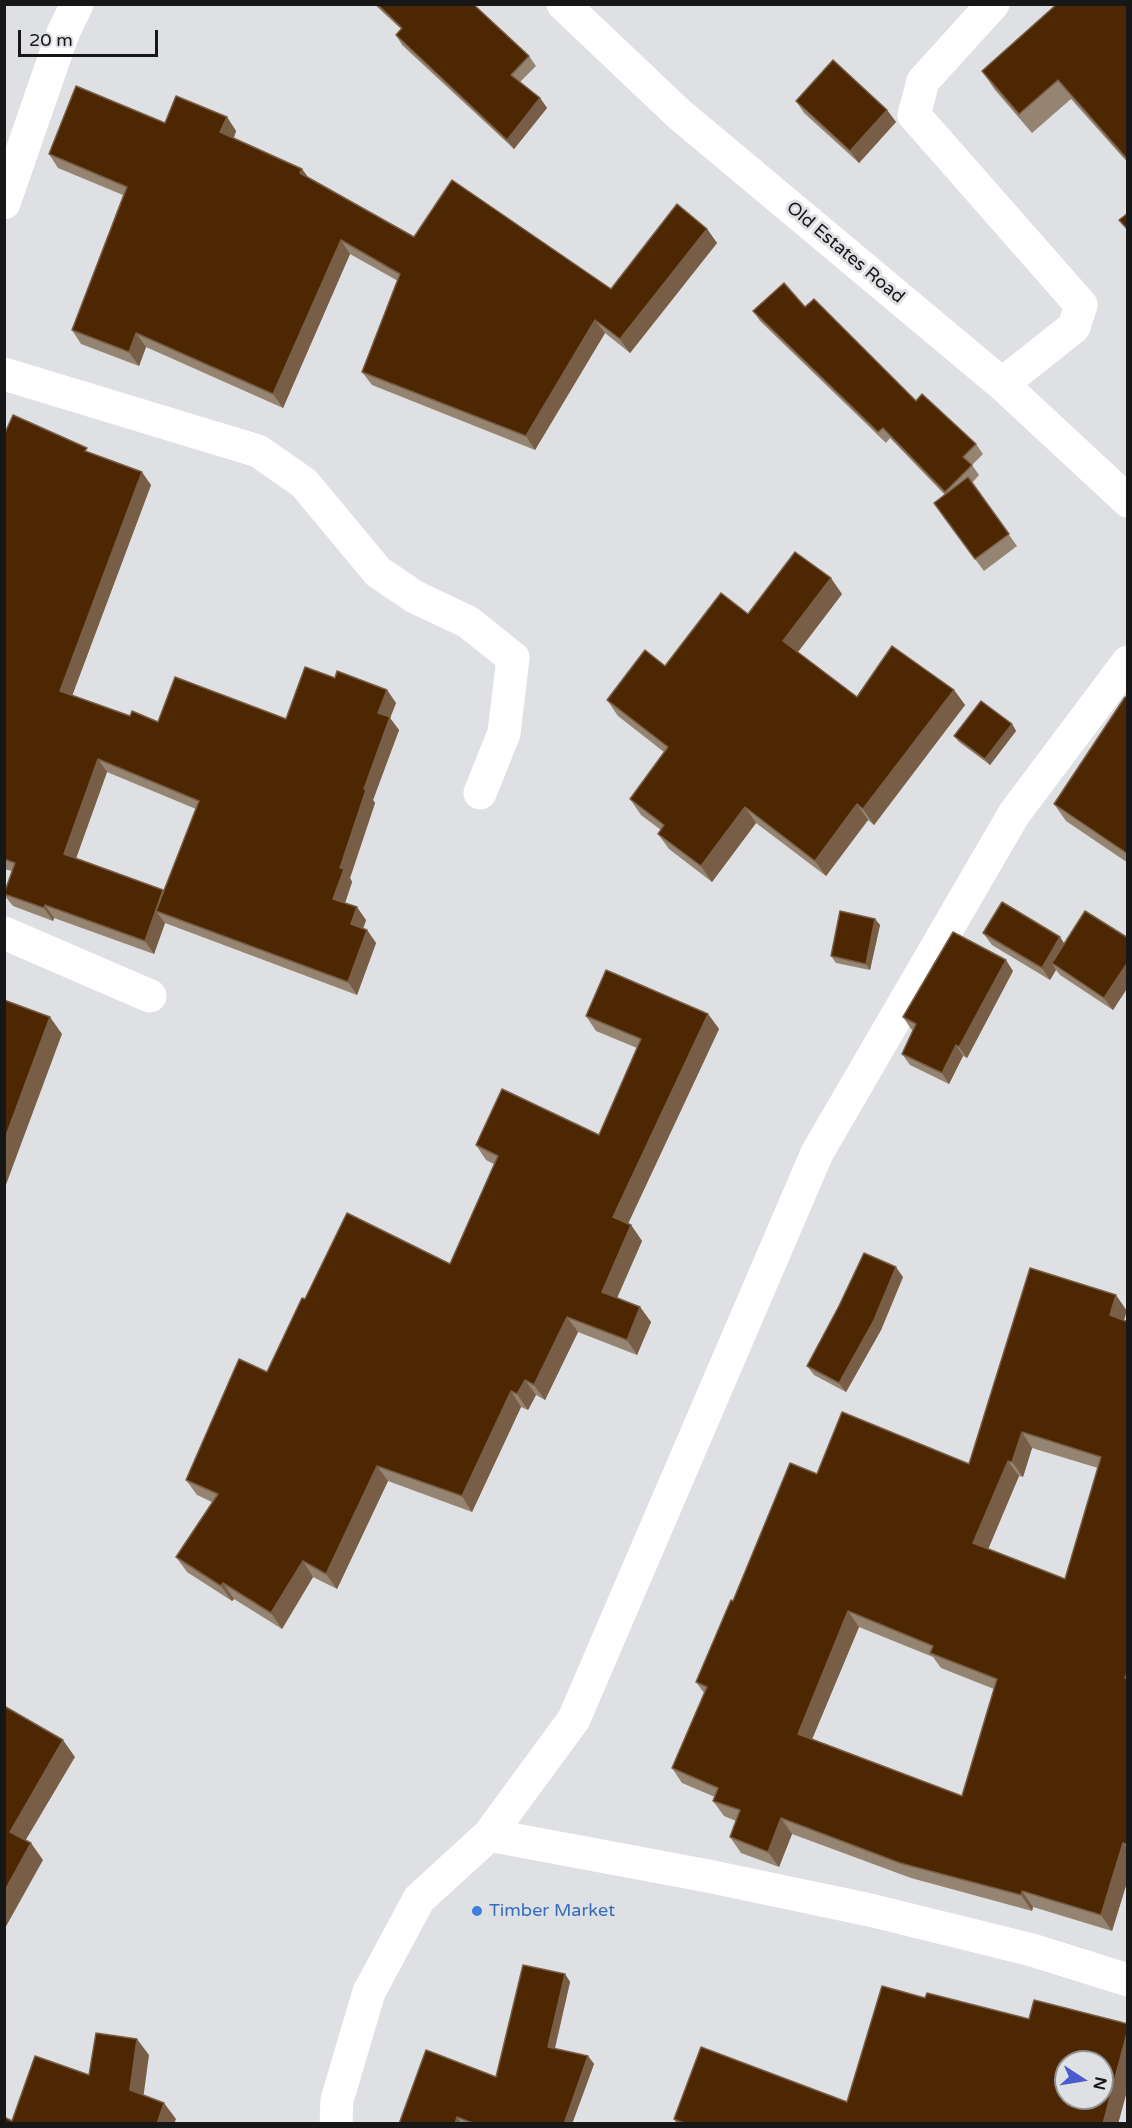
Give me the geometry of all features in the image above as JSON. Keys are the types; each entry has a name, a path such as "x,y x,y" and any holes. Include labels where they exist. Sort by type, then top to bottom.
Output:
{"street":[{"path":"4,203 63,33 77,4"},
{"name":"Old Estates Road","path":"563,4 679,114 1002,384 1128,501"},
{"path":"993,4 923,81 914,115 1081,305 1074,327 1002,384"},
{"path":"4,374 258,451 304,483 378,572 415,597 468,622 513,658 504,733 480,794"},
{"path":"336,2124 337,2100 369,1992 419,1899 489,1835 574,1719 817,1153 1014,814 1128,662"},
{"path":"4,933 150,996"},
{"path":"489,1835 708,1876 870,1910 1032,1950 1128,1980"}],"building":[{"path":"377,4 473,4 529,56 511,75 540,98 507,140 396,35 402,28"},
{"path":"1057,4 1128,4 1128,160 1058,80 1019,114 982,71"},
{"path":"833,60 887,110 850,151 796,101"},
{"path":"76,86 165,123 176,96 227,117 220,132 302,169 300,173 414,237 452,180 611,289 677,204 707,229 620,339 595,320 526,436 362,372 400,274 341,240 273,394 136,333 129,352 72,330 127,187 49,154"},
{"path":"1128,213 1128,230 1119,220"},
{"path":"784,283 805,307 814,299 916,401 922,394 976,444 963,457 972,465 945,492 883,428 878,432 753,311"},
{"path":"13,415 87,448 85,451 142,472 60,691 130,716 132,711 158,722 175,677 286,719 305,667 335,678 337,671 387,690 378,713 390,717 364,789 366,790 340,868 344,869 333,899 357,907 351,924 367,930 348,982 156,911 199,801 98,759 64,854 163,890 145,941 45,905 44,908 4,894 15,863 4,859 4,435"},
{"path":"968,477 1009,534 975,559 934,503"},
{"path":"795,552 831,578 783,641 857,697 892,646 954,690 863,809 857,804 815,861 745,807 701,866 658,834 664,825 630,799 668,747 607,700 645,650 665,666 721,593 748,614"},
{"path":"1125,697 1128,698 1128,854 1054,804"},
{"path":"981,701 1012,724 985,759 954,736"},
{"path":"1002,902 1060,937 1042,968 983,933"},
{"path":"840,911 875,919 866,964 831,956"},
{"path":"1085,911 1128,938 1128,962 1104,998 1052,963"},
{"path":"953,932 1006,960 959,1047 956,1045 942,1073 902,1054 916,1024 903,1017"},
{"path":"606,970 708,1014 613,1217 631,1225 602,1292 640,1307 627,1340 567,1317 534,1385 525,1380 517,1394 511,1391 462,1496 377,1466 326,1574 303,1561 271,1613 223,1583 221,1586 176,1557 218,1494 186,1480 239,1359 267,1372 302,1298 305,1299 347,1213 450,1264 498,1156 476,1145 502,1089 599,1135 641,1039 586,1016"},
{"path":"4,1000 50,1017 4,1141"},
{"path":"864,1253 896,1267 874,1320 839,1383 807,1366"},
{"path":"1030,1268 1116,1295 1110,1315 1128,1322 1128,1670 1125,1678 1128,1679 1128,1845 1123,1843 1101,1915 1022,1891 1021,1895 900,1863 781,1818 768,1852 730,1837 740,1810 713,1801 718,1788 672,1768 707,1687 696,1682 731,1600 733,1601 790,1463 817,1474 842,1412 969,1464","holes":["1022,1432 1101,1457 1065,1579 973,1543 1008,1461 1012,1462","848,1611 933,1646 930,1653 997,1679 962,1796 798,1734"]},
{"path":"4,1706 63,1740 10,1832 31,1843 4,1892"},
{"path":"523,1965 565,1974 548,2047 588,2056 564,2124 475,2124 457,2117 455,2124 399,2124 426,2050 496,2077"},
{"path":"882,1986 925,1998 927,1993 1029,2019 1034,2000 1128,2024 1114,2082 1114,2050 1054,2050 1054,2110 1107,2110 1103,2124 686,2124 674,2119 701,2047 847,2102"},
{"path":"96,2033 137,2039 130,2090 164,2103 157,2124 4,2124 4,2117 12,2121 35,2056 89,2075"}],"place":[{"name":"Timber Market","path":"477,1911"}]}
